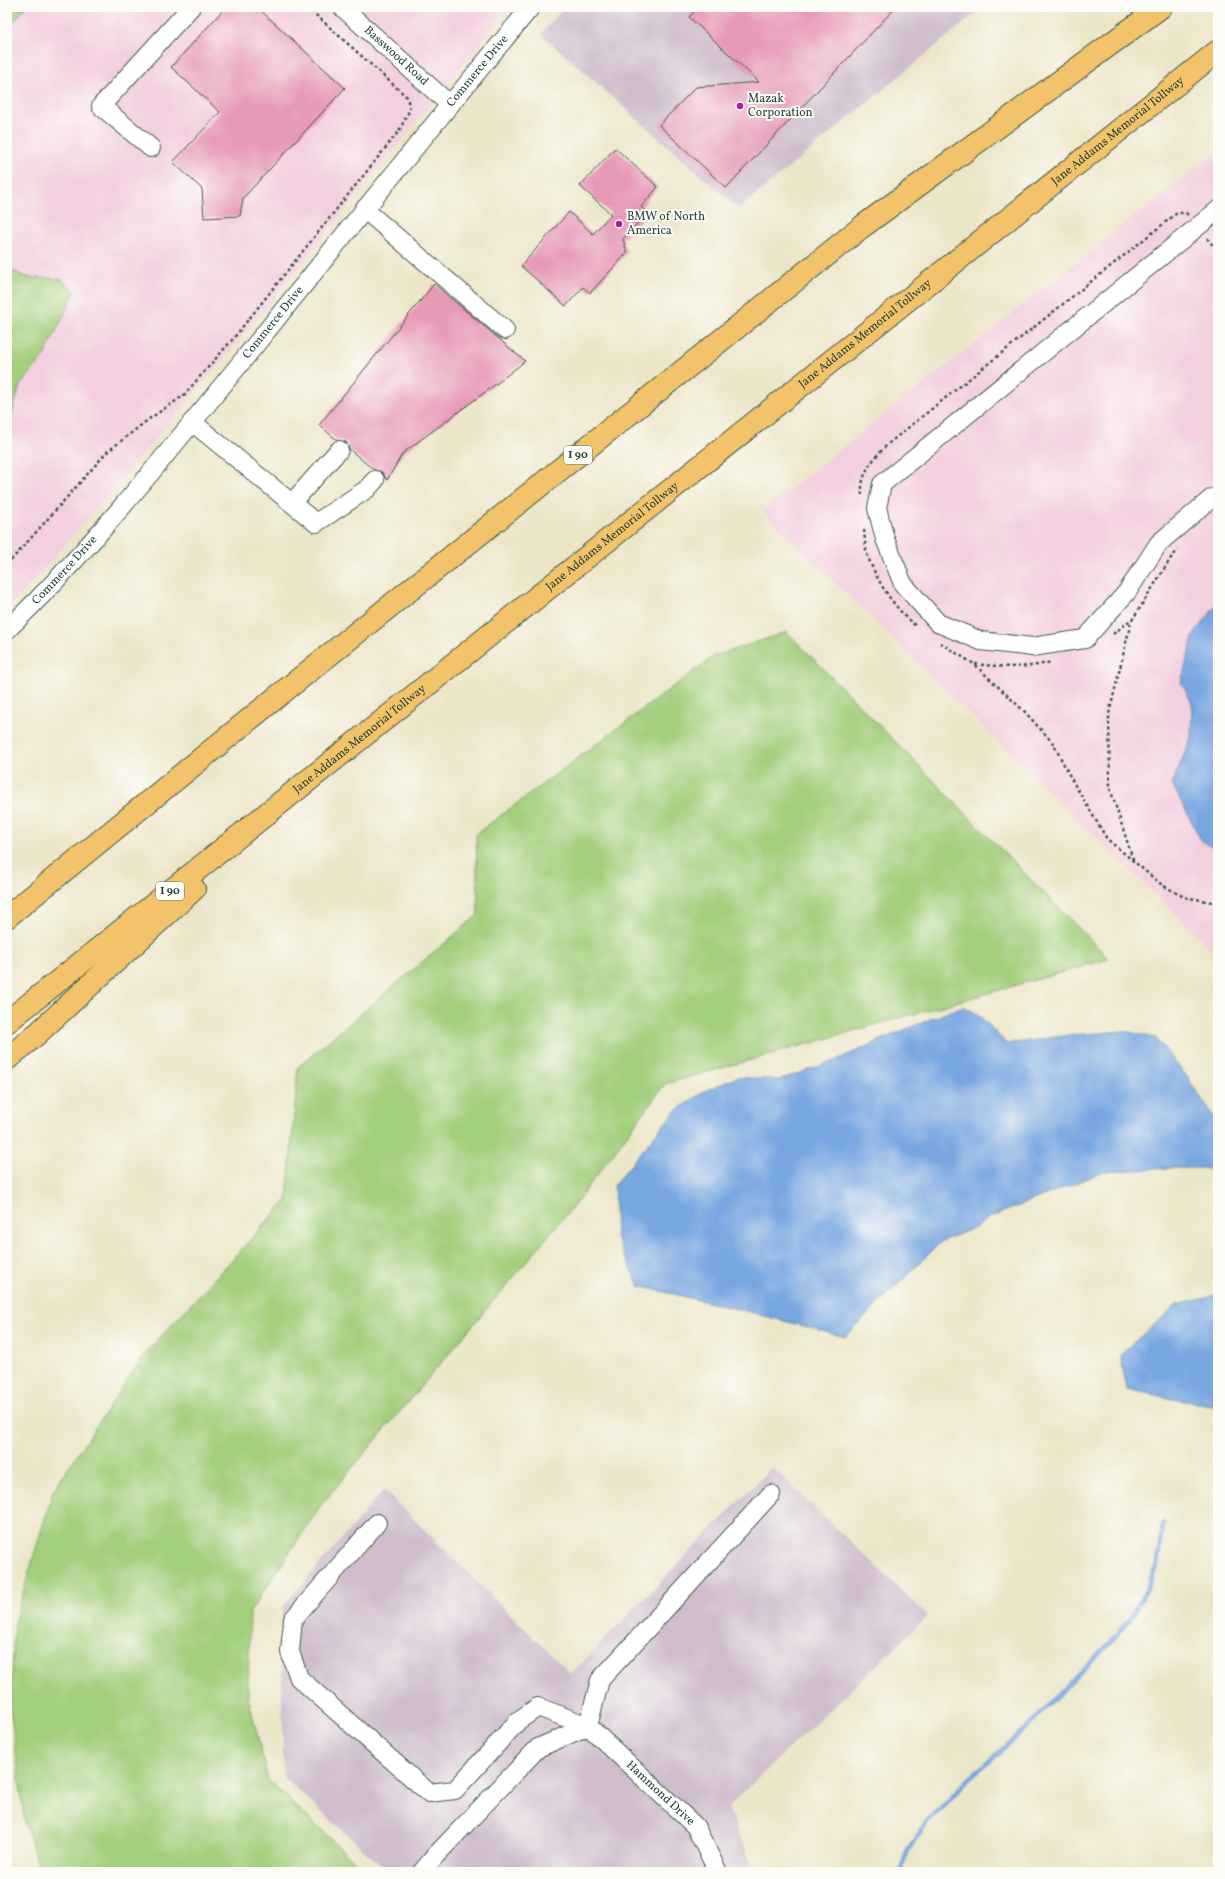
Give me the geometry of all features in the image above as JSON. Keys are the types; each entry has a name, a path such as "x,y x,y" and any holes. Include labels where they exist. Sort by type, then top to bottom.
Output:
{"highway":[{"name":"I 90","path":"7,917 278,696 863,226 1161,7"},
{"name":"Jane Addams Memorial Tollway","path":"7,1022 1218,51"},
{"path":"7,1059 38,1033 333,761"}],"street":[{"path":"151,148 101,106 191,7"},
{"name":"Basswood Road","path":"342,7 449,104"},
{"name":"Commerce Drive","path":"7,630 38,600 117,514 449,104 531,7"},
{"path":"364,209 505,330"},
{"path":"1218,210 882,484 877,508 885,539 903,584 938,623 981,641 1032,647 1085,640 1127,592 1159,543 1212,498 1218,497"},
{"path":"192,422 316,523 367,489 375,480"},
{"path":"292,503 339,450"},
{"path":"588,1726 600,1680 771,1494"},
{"path":"378,1523 293,1619 290,1652 299,1678 429,1793 455,1790 519,1720 538,1707 588,1726"},
{"path":"422,1872 435,1856 538,1748 588,1726"},
{"name":"Hammond Drive","path":"588,1726 695,1826 718,1872"}],"path":[{"path":"7,565 108,452 149,419 183,396 232,340 399,131 410,109 407,97 307,7"},
{"path":"862,496 861,489 867,466 889,443 1177,213 1186,213 1199,226 1218,252"},
{"path":"863,524 868,557 886,592 903,615 920,629"},
{"path":"1133,861 1110,788 1108,714 1131,622 1171,558 1182,546"},
{"path":"938,642 974,664 1025,712 1053,743 1072,782 1108,839 1162,885 1184,897 1218,903"},
{"path":"7,1852 11,1872"}],"shaded area":[{"path":"7,7 509,7 257,319 34,581 7,608"},
{"path":"564,7 983,7 739,209 541,34"},
{"path":"1218,151 1218,956 762,511"},
{"path":"772,1467 928,1616 728,1807 755,1872 388,1872 283,1777 282,1608 384,1490 571,1674"}],"green space":[{"path":"7,7 25,7 7,30"},
{"path":"7,268 25,277 61,279 75,292 43,358 20,385 12,415 7,426"},
{"path":"787,632 1109,959 665,1084 576,1203 321,1505 250,1612 248,1696 268,1780 366,1872 39,1872 24,1817 10,1706 15,1620 53,1491 144,1355 287,1200 298,1067 478,915 476,834 714,656"}],"water":[{"path":"1218,603 1218,851 1201,840 1172,784 1191,738 1192,703 1181,682 1194,634"},
{"path":"963,1006 978,1014 1007,1044 1069,1035 1124,1031 1156,1038 1187,1077 1216,1120 1218,1126 1218,1168 1170,1168 1103,1172 991,1217 975,1228 942,1241 845,1337 742,1310 639,1286 616,1238 614,1185 674,1112 704,1091 738,1077 780,1080 834,1061 894,1034"},
{"path":"1218,1295 1218,1406 1178,1400 1127,1389 1120,1354 1177,1305"}],"building":[{"path":"226,7 257,7 345,88 243,198 240,216 204,218 202,189 173,162 220,112 171,67"},
{"name":"Mazak Corporation","path":"699,7 896,7 726,188 659,125 696,87 759,82 689,17"},
{"name":"BMW of North America","path":"615,148 658,187 641,207 647,213 623,239 627,253 590,293 583,287 566,306 521,266 569,212 593,234 611,214 580,186"},
{"path":"434,284 525,361 403,453 387,480 382,472 374,470 349,449 346,442 337,440 319,425"}],"waterway":[{"path":"900,1872 908,1849 928,1821 967,1781 1025,1729 1113,1640 1134,1613 1148,1586 1157,1564 1163,1523"}],"place":[{"name":"Mazak Corporation","path":"740,106"},
{"name":"BMW of North America","path":"619,224"}]}
